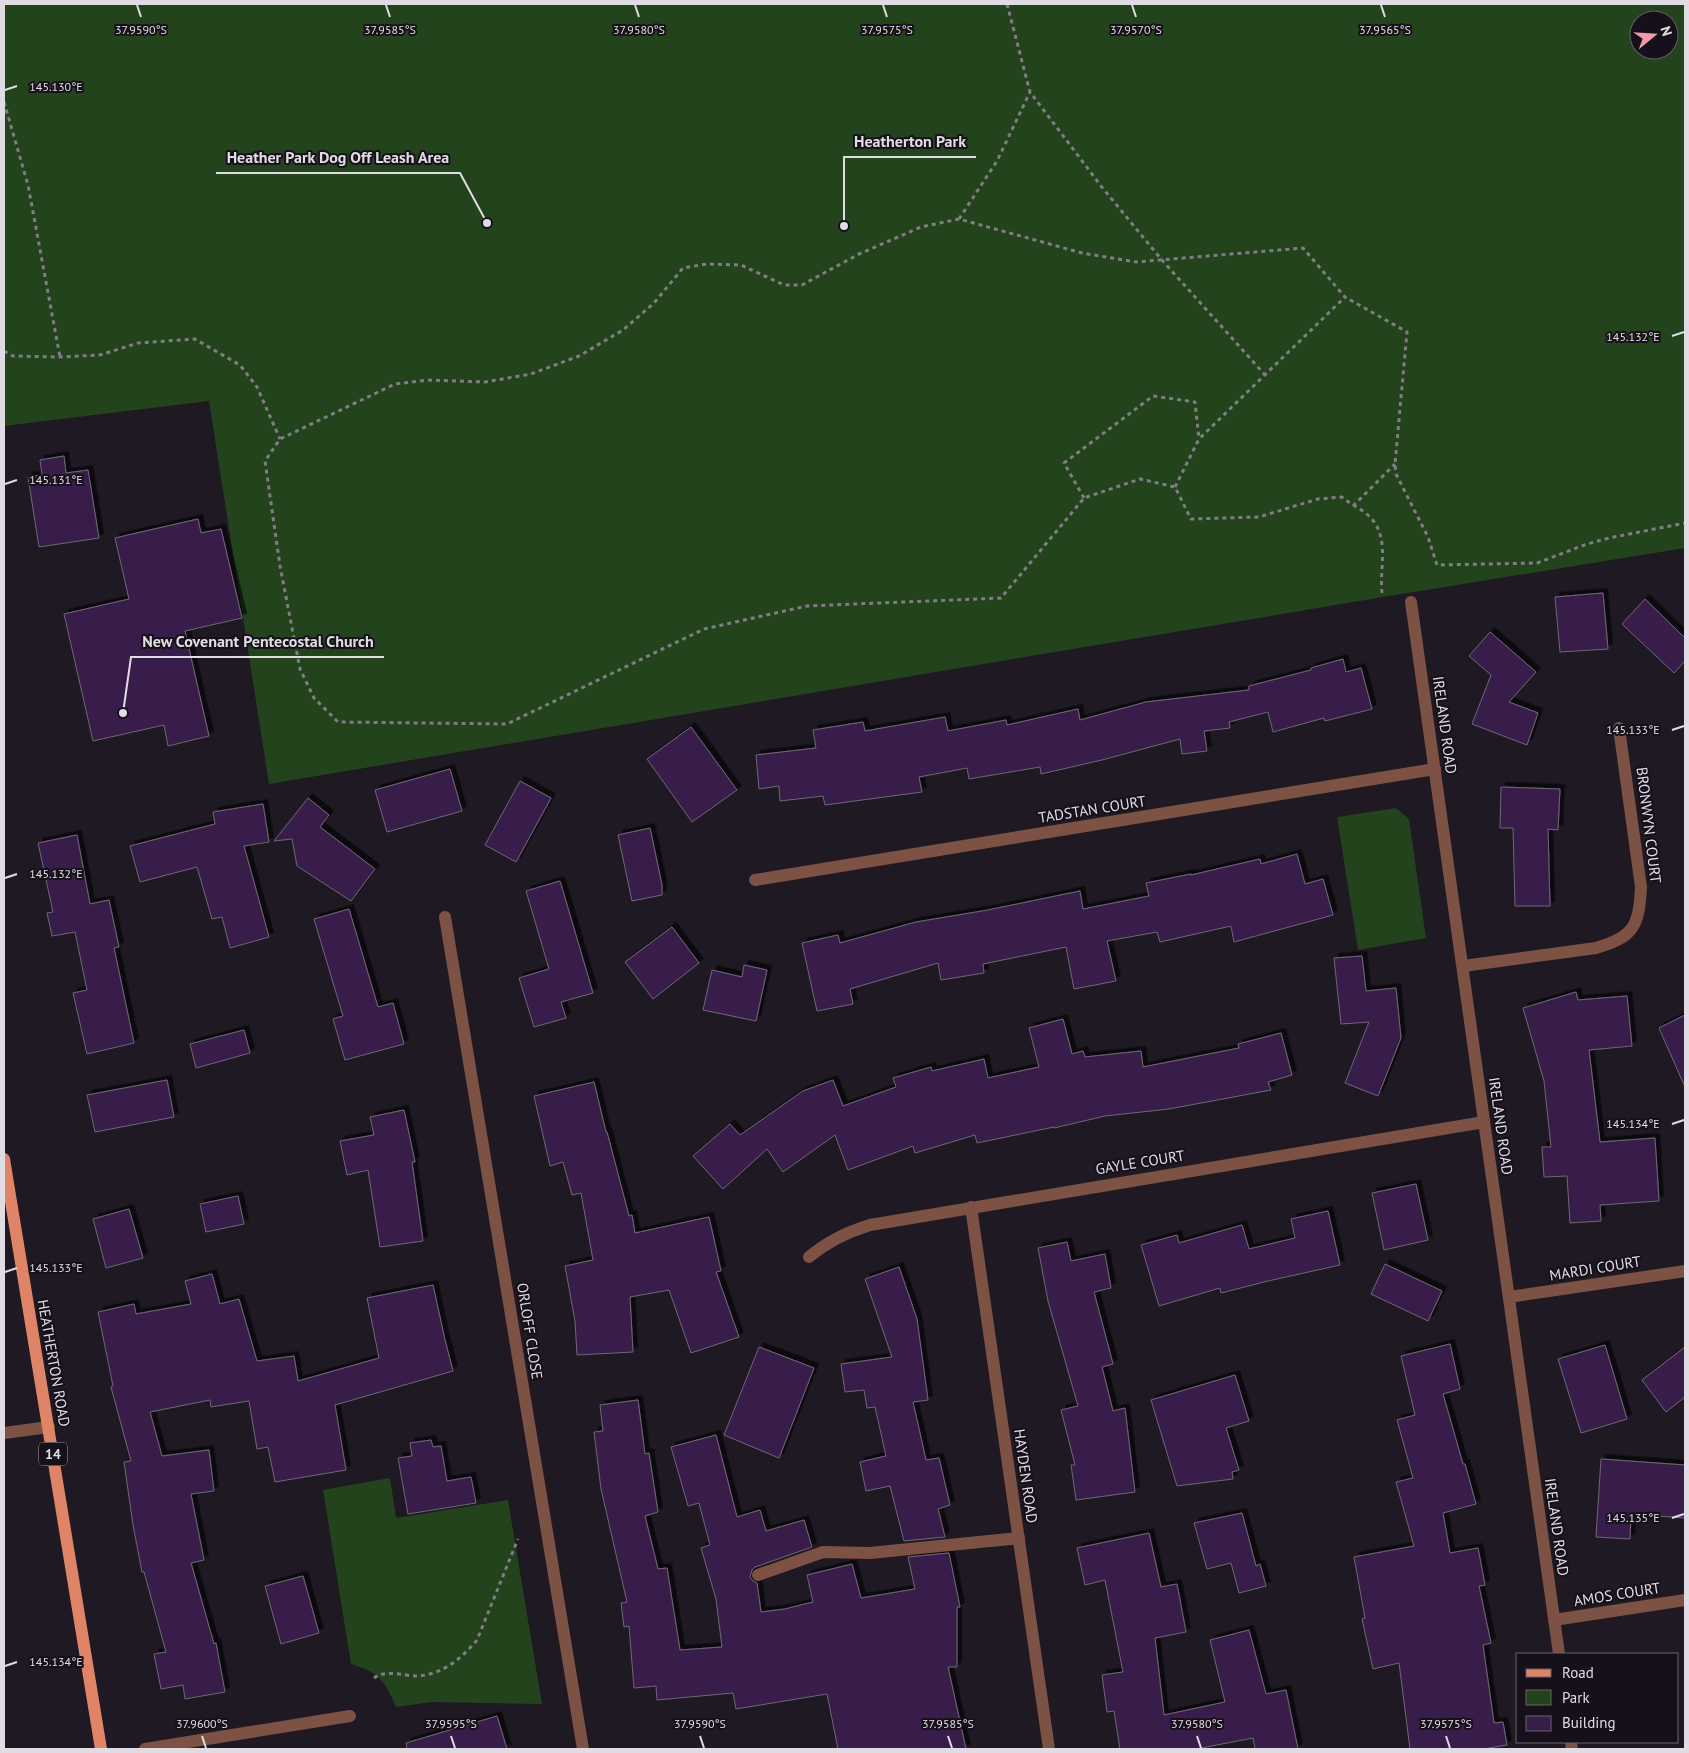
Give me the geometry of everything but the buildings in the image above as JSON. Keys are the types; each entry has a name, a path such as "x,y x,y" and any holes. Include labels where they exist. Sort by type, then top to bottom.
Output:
{"main road":[{"name":"HEATHERTON ROAD","path":"4,1160 101,1749"}],"street":[{"name":"IRELAND ROAD","path":"1411,602 1559,1653"},
{"name":"BRONWYN COURT","path":"1462,966 1596,948 1612,943 1624,936 1637,922 1641,887 1619,728"},
{"name":"TADSTAN COURT","path":"754,880 1435,769"},
{"name":"ORLOFF CLOSE","path":"445,917 583,1749"},
{"name":"GAYLE COURT","path":"809,1257 833,1239 870,1224 1484,1122"},
{"name":"HAYDEN ROAD","path":"972,1207 1049,1749"},
{"name":"MARDI COURT","path":"1509,1297 1685,1271"},
{"path":"4,1433 48,1427"},
{"path":"758,1574 823,1552 870,1553 1019,1538"},
{"name":"AMOS COURT","path":"1554,1620 1685,1600"},
{"path":"145,1749 350,1716"}],"path":[{"path":"1007,4 1030,92 1161,259 1265,375"},
{"path":"959,218 997,161 1030,92"},
{"path":"4,102 28,185 60,357"},
{"path":"1175,487 1140,479 1084,498 1001,598 807,606 704,629 507,724 338,722 314,698 300,668 280,566 265,461 280,439 395,384 428,380 485,382 531,374 579,356 623,330 654,303 683,268 708,264 741,264 784,285 802,285 859,254 921,227 959,218 1082,253 1136,262 1303,248 1345,297 1407,332 1395,464 1396,474 1428,537 1436,565 1537,563 1602,540 1685,523"},
{"path":"1175,487 1200,438 1345,297"},
{"path":"4,351 13,356 60,357 100,355 138,343 195,339 240,365 257,387 280,439"},
{"path":"1084,498 1064,463 1153,396 1195,402 1200,438"},
{"path":"1353,506 1395,464"},
{"path":"1175,487 1191,519 1259,517 1318,499 1342,497 1368,515 1381,535 1383,547 1382,594"},
{"path":"374,1678 384,1673 419,1676 450,1665 468,1651 477,1640 518,1539"}],"green space":[{"path":"4,4 1685,4 1685,548 269,784 209,401 4,426"},
{"path":"1396,808 1409,819 1426,938 1358,950 1337,817"},
{"path":"390,1478 396,1518 508,1500 542,1704 432,1702 396,1707 385,1684 380,1679 369,1671 351,1664 323,1490"}],"place":[{"name":"Heather Park Dog Off Leash Area","path":"487,223"},
{"name":"Heatherton Park","path":"844,226"},
{"name":"New Covenant Pentecostal Church","path":"123,713"}]}
